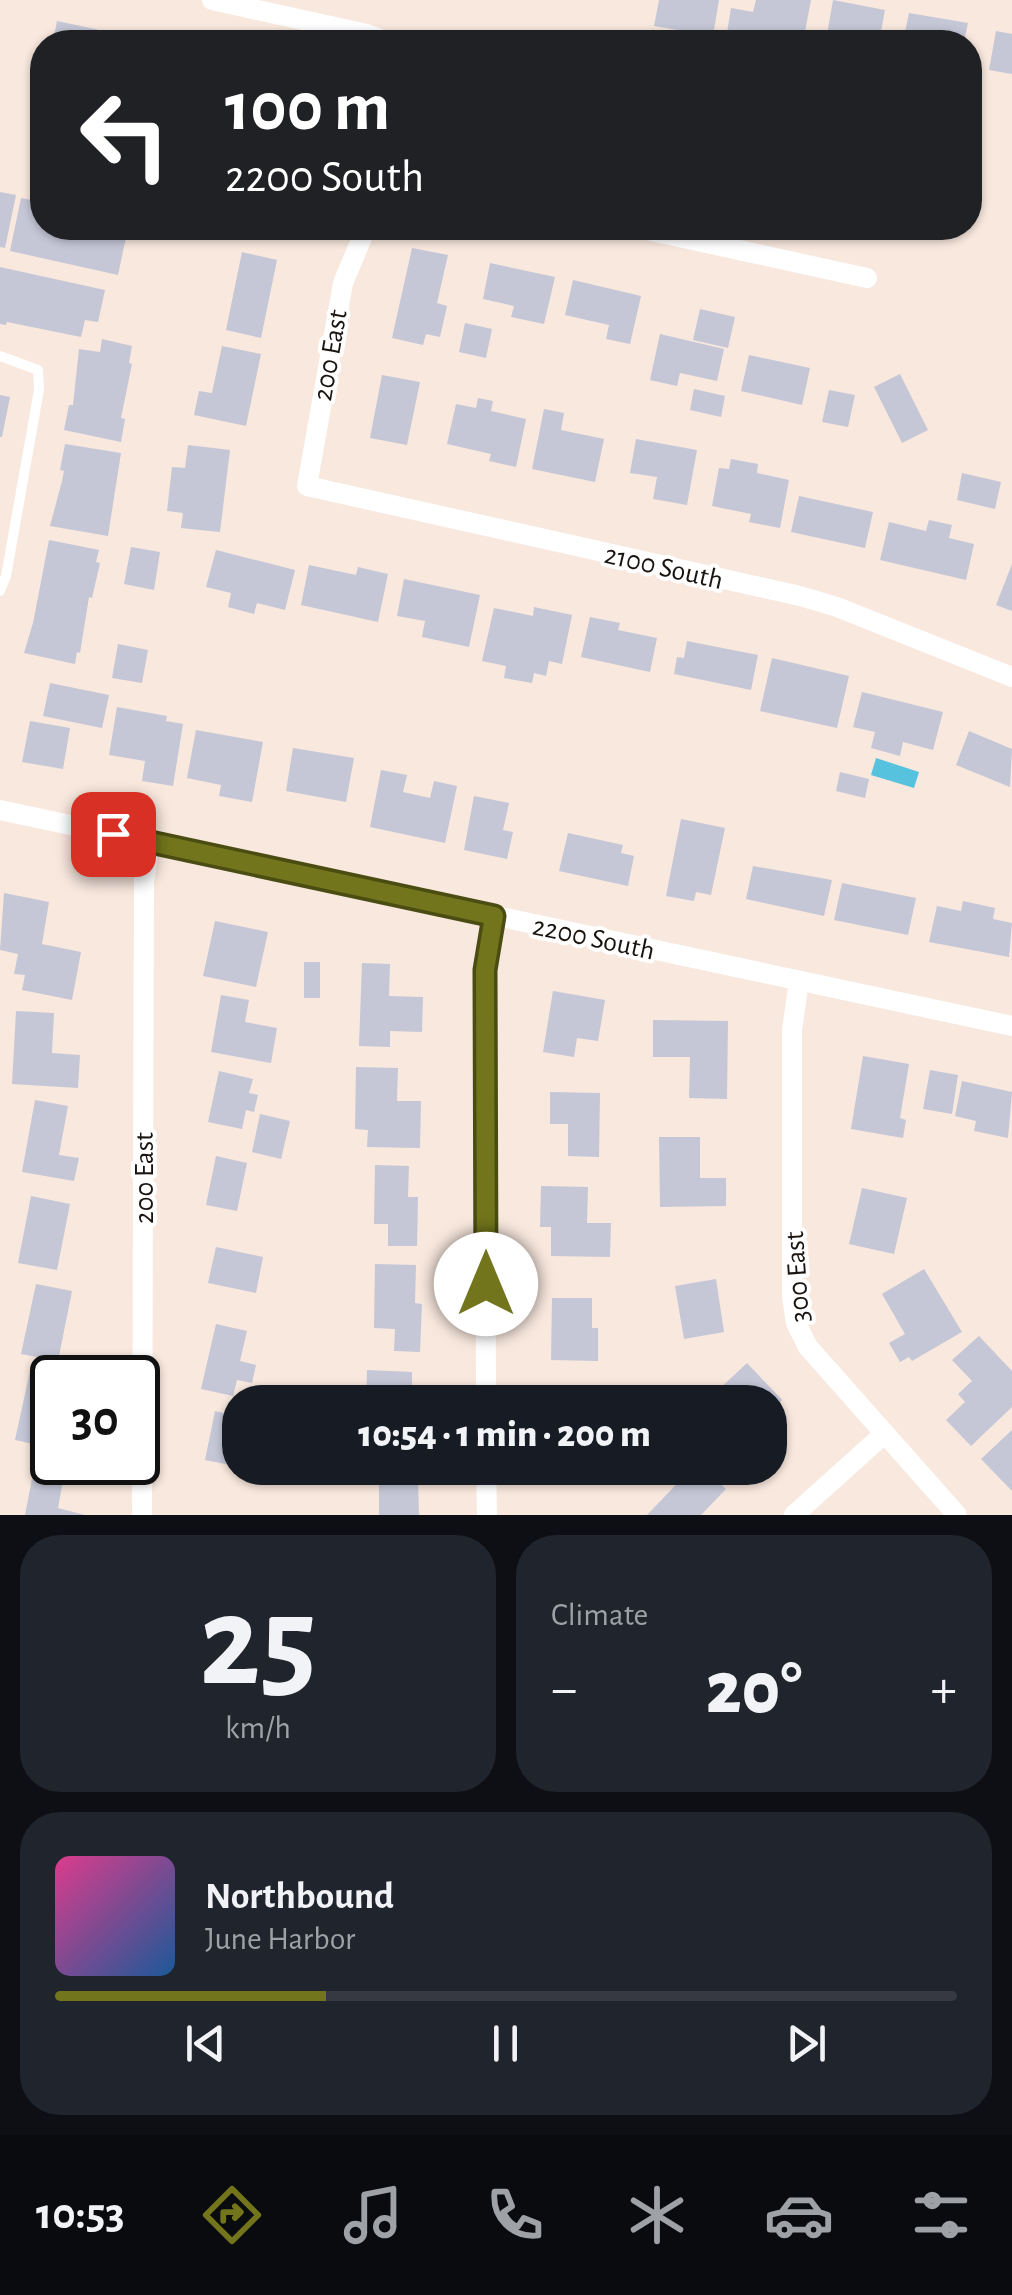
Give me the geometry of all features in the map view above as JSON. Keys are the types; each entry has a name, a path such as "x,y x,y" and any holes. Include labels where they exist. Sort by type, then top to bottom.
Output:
{"street":[{"path":"212,0 349,30"},
{"name":"200 East","path":"307,486 343,283 361,240"},
{"path":"693,240 868,278"},
{"name":"2100 South","path":"307,486 800,596 837,607 1012,678"},
{"name":"2200 South","path":"0,810 1012,1026"},
{"name":"200 East","path":"142,1515 144,881 150,842"},
{"path":"486,1385 485,970 494,916"},
{"name":"300 East","path":"799,981 792,1030 793,1310 800,1335 957,1515"},
{"path":"794,1515 884,1434"},
{"path":"486,1485 486,1515"}],"lane":[{"path":"0,356 38,370 39,390 6,576 0,590"}],"water":[{"path":"876,758 919,772 914,788 871,775"}],"building":[{"path":"659,0 719,0 714,30 654,26"},
{"path":"756,0 811,0 805,30 727,30 731,8 753,12"},
{"path":"833,0 885,10 881,30 828,30"},
{"path":"909,13 968,23 967,30 905,30"},
{"path":"57,21 100,30 55,30"},
{"path":"996,31 1012,34 1012,74 989,70"},
{"path":"0,192 16,195 5,248 0,247"},
{"path":"21,198 30,200 30,240 125,240 118,275 10,251"},
{"path":"412,248 448,255 437,303 447,306 440,337 426,334 423,345 392,338"},
{"path":"242,252 277,260 261,338 226,330"},
{"path":"490,263 555,277 544,324 511,317 514,306 483,299"},
{"path":"0,267 105,290 98,322 85,320 81,337 7,322 0,324"},
{"path":"573,280 641,296 630,344 606,339 609,325 565,315"},
{"path":"700,309 735,317 728,348 693,340"},
{"path":"465,323 492,329 486,358 459,352"},
{"path":"660,334 724,349 717,381 680,373 677,386 650,380"},
{"path":"102,339 132,346 121,442 64,430 69,405 73,405 79,349 100,352"},
{"path":"222,346 261,354 246,426 194,415 199,391 212,393"},
{"path":"749,355 810,368 802,405 741,391"},
{"path":"900,374 928,430 902,443 874,387"},
{"path":"382,375 420,382 407,445 370,438"},
{"path":"694,389 725,396 721,417 690,410"},
{"path":"829,390 855,395 848,427 822,422"},
{"path":"0,395 10,397 2,437 0,437"},
{"path":"478,398 493,401 491,411 526,419 516,467 489,461 491,454 447,444 456,404 476,408"},
{"path":"544,409 564,413 561,430 604,439 595,482 532,469"},
{"path":"636,439 697,450 687,505 653,499 657,477 630,473"},
{"path":"65,444 121,453 108,536 50,526 64,471 60,470"},
{"path":"188,445 230,450 220,532 181,528 183,513 167,511 172,467 185,468"},
{"path":"731,459 758,464 757,473 789,480 780,528 749,522 751,514 712,506 719,468 729,469"},
{"path":"962,473 1001,482 995,509 957,500"},
{"path":"799,496 873,512 865,548 791,532"},
{"path":"929,520 952,525 949,538 974,544 966,580 880,560 889,522 926,531"},
{"path":"49,540 99,550 96,562 100,563 75,664 24,653"},
{"path":"131,547 160,552 154,590 124,584"},
{"path":"216,550 295,570 285,610 257,603 254,614 228,607 231,593 206,587"},
{"path":"1012,564 1012,611 996,605"},
{"path":"309,565 356,575 358,567 388,574 378,622 301,605"},
{"path":"404,579 480,595 469,647 422,637 425,621 397,616"},
{"path":"534,607 572,615 562,664 549,661 546,676 534,673 532,683 504,678 506,666 482,661 494,608 533,616"},
{"path":"590,617 620,623 618,630 657,638 650,672 581,657"},
{"path":"687,641 758,655 751,690 674,674 677,657 684,658"},
{"path":"118,644 148,650 142,683 112,678"},
{"path":"772,658 849,676 837,728 760,711"},
{"path":"50,683 109,695 102,728 43,716"},
{"path":"862,692 943,712 933,750 903,742 900,756 871,748 875,732 853,727"},
{"path":"117,707 167,716 166,721 183,724 173,786 142,781 145,761 109,755"},
{"path":"30,721 70,728 63,769 22,762"},
{"path":"196,730 263,742 252,802 219,796 221,785 187,778"},
{"path":"969,731 1012,749 1010,787 956,765"},
{"path":"293,748 354,758 346,802 286,791"},
{"path":"381,770 407,775 403,792 430,798 434,781 457,786 445,843 370,827"},
{"path":"840,772 869,779 865,798 836,791"},
{"path":"474,796 509,803 503,830 513,832 507,859 464,850"},
{"path":"681,819 725,828 711,895 696,892 694,901 666,896"},
{"path":"568,833 623,845 621,853 634,856 628,886 559,871"},
{"path":"753,866 832,880 824,916 746,899"},
{"path":"842,883 916,898 908,935 834,920"},
{"path":"4,893 49,902 42,944 81,952 72,1000 22,990 25,975 14,974 18,954 0,950"},
{"path":"963,901 995,908 993,919 1012,923 1009,957 929,942 937,906 961,911"},
{"path":"215,921 268,932 256,987 203,976"},
{"path":"304,962 320,962 320,998 304,998"},
{"path":"362,963 390,964 389,996 423,997 422,1032 390,1031 390,1047 359,1046"},
{"path":"553,991 605,1000 598,1041 577,1038 574,1057 543,1052"},
{"path":"221,995 249,1000 245,1022 277,1028 271,1063 211,1052"},
{"path":"16,1011 54,1013 52,1053 80,1055 78,1088 12,1084"},
{"path":"653,1020 728,1021 727,1099 689,1098 690,1057 653,1057"},
{"path":"863,1056 909,1064 900,1118 906,1120 903,1138 851,1129"},
{"path":"356,1067 398,1068 397,1101 421,1101 420,1148 367,1147 368,1130 355,1129"},
{"path":"930,1070 958,1075 952,1114 923,1109"},
{"path":"219,1071 253,1079 249,1093 258,1095 254,1112 246,1110 242,1129 208,1122"},
{"path":"962,1081 1012,1092 1008,1138 974,1131 976,1121 955,1116"},
{"path":"550,1092 600,1093 599,1157 568,1156 568,1124 550,1124"},
{"path":"35,1100 68,1106 59,1155 79,1158 74,1181 22,1172"},
{"path":"260,1114 290,1121 281,1159 252,1152"},
{"path":"659,1137 700,1137 700,1178 726,1178 726,1206 660,1207"},
{"path":"216,1156 247,1163 237,1211 206,1205"},
{"path":"375,1165 409,1166 408,1197 418,1197 417,1246 388,1246 388,1224 374,1224"},
{"path":"541,1186 588,1187 587,1223 611,1223 610,1257 551,1256 551,1227 540,1227"},
{"path":"862,1188 907,1198 894,1254 849,1244"},
{"path":"31,1196 70,1204 57,1270 18,1263"},
{"path":"216,1247 263,1257 256,1293 208,1283"},
{"path":"375,1264 416,1265 415,1303 422,1304 420,1352 394,1351 395,1329 374,1328"},
{"path":"924,1269 962,1332 912,1361 909,1357 900,1362 889,1343 905,1334 882,1294"},
{"path":"716,1279 724,1332 684,1339 675,1286"},
{"path":"36,1284 72,1291 59,1355 21,1354"},
{"path":"552,1298 592,1298 592,1328 598,1328 598,1361 551,1360"},
{"path":"216,1324 247,1331 240,1361 256,1365 252,1383 237,1380 236,1385 222,1385 222,1394 201,1389"},
{"path":"979,1336 1012,1371 1012,1407 971,1446 946,1420 965,1402 958,1394 972,1381 952,1360"},
{"path":"747,1363 768,1385 724,1385"},
{"path":"367,1370 412,1372 412,1385 367,1385"},
{"path":"30,1371 30,1443 15,1440"},
{"path":"215,1411 222,1413 222,1463 205,1460"},
{"path":"1012,1430 1012,1491 981,1459"},
{"path":"31,1485 62,1485 58,1508 85,1515 25,1515"},
{"path":"379,1485 418,1485 419,1515 379,1515"},
{"path":"676,1485 722,1485 726,1489 701,1515 647,1515"}],"route":[{"path":"113,834 494,916 485,970 486,1284"}]}
